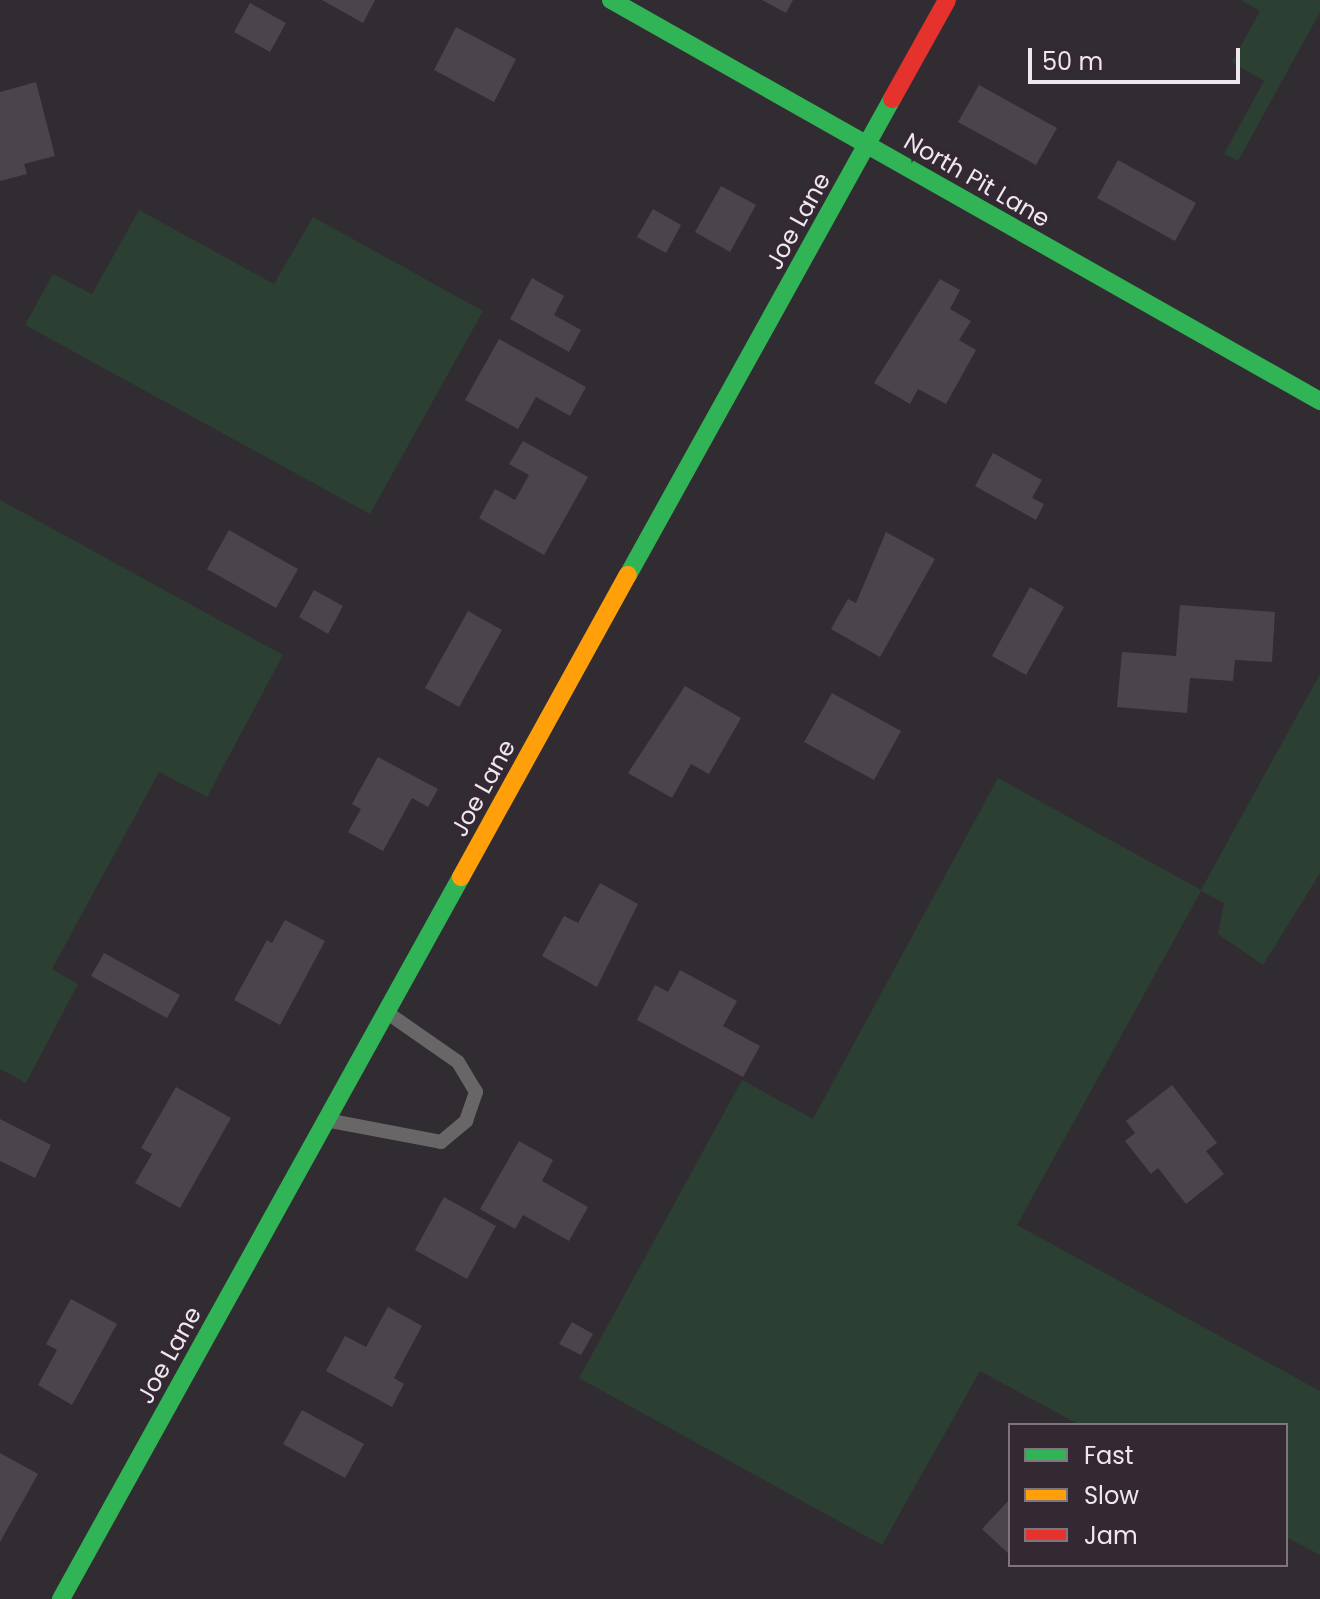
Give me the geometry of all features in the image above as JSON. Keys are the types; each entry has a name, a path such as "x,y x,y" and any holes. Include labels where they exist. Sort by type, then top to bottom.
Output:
{"street":[{"name":"North Pit Lane","path":"611,0 1320,401"},
{"name":"Joe Lane","path":"61,1599 947,0"}],"lane":[{"path":"327,1119 441,1142 466,1121 476,1092 458,1062 386,1013"}],"green space":[{"path":"1241,0 1320,0 1320,12 1238,161 1224,154 1264,81 1232,62 1260,11"},
{"path":"139,210 274,284 313,217 483,311 370,514 25,325 53,274 92,294"},
{"path":"0,500 283,655 207,797 159,772 52,969 78,984 26,1083 0,1069"},
{"path":"1320,674 1320,873 1263,965 1218,934 1224,903 1201,891 1017,1225 1320,1391 1320,1555 1288,1538 1288,1423 1076,1423 980,1371 882,1545 579,1378 742,1080 813,1119 998,778 1201,890"}],"building":[{"path":"322,0 375,0 363,23"},
{"path":"762,0 793,0 786,13"},
{"path":"250,3 286,23 270,52 234,32"},
{"path":"456,27 516,59 494,102 434,70"},
{"path":"36,82 55,156 24,164 27,174 0,181 0,92"},
{"path":"979,85 1057,128 1036,165 958,122"},
{"path":"1118,160 1196,203 1175,241 1097,198"},
{"path":"721,186 756,205 730,252 695,232"},
{"path":"653,209 681,225 666,253 637,237"},
{"path":"532,278 564,296 554,315 581,330 569,352 510,319"},
{"path":"940,279 960,290 950,309 971,321 959,340 976,350 946,404 918,389 910,404 874,383"},
{"path":"499,339 586,387 570,416 536,397 518,429 465,400"},
{"path":"523,441 588,477 544,555 479,518 495,489 515,500 529,475 509,464"},
{"path":"993,453 1042,480 1032,498 1044,504 1036,520 975,486"},
{"path":"229,530 298,569 276,608 207,569"},
{"path":"886,532 935,559 880,657 831,629 848,599 856,603"},
{"path":"1030,587 1064,607 1026,675 992,656"},
{"path":"314,590 343,606 328,634 299,617"},
{"path":"1180,605 1275,612 1272,662 1235,660 1233,681 1190,678 1187,713 1117,707 1122,652 1176,656"},
{"path":"468,611 502,630 459,707 425,688"},
{"path":"685,686 741,718 709,774 691,764 672,798 628,773"},
{"path":"832,693 901,731 874,780 804,742"},
{"path":"378,757 438,789 428,807 412,798 383,851 348,832 361,809 352,804"},
{"path":"600,883 638,904 597,987 542,956 564,916 578,923"},
{"path":"285,920 325,941 280,1025 234,1000 267,940 272,943"},
{"path":"104,953 180,995 167,1018 91,976"},
{"path":"680,970 737,1001 723,1026 760,1046 743,1077 637,1020 655,985 668,992"},
{"path":"1172,1085 1217,1143 1206,1151 1224,1174 1186,1204 1158,1168 1151,1174 1125,1141 1135,1133 1126,1121"},
{"path":"176,1087 231,1118 180,1208 135,1183 152,1154 141,1148"},
{"path":"0,1119 51,1145 35,1178 0,1161"},
{"path":"519,1141 553,1160 542,1181 588,1207 569,1241 523,1215 515,1229 480,1209"},
{"path":"444,1197 496,1226 467,1279 415,1250"},
{"path":"71,1299 117,1324 72,1405 38,1385 57,1350 46,1344"},
{"path":"388,1307 422,1326 394,1378 404,1384 392,1407 326,1371 345,1336 366,1347"},
{"path":"572,1322 593,1334 581,1355 559,1344"},
{"path":"302,1410 364,1444 345,1478 283,1444"},
{"path":"0,1453 38,1474 0,1542"},
{"path":"1008,1501 1008,1553 982,1529"}],"traffic: fast":[{"path":"611,0 1320,401"},
{"path":"628,575 892,99"},
{"path":"61,1599 461,877"}],"traffic: slow":[{"path":"461,877 628,575"}],"traffic: jam":[{"path":"892,99 947,0"}]}
